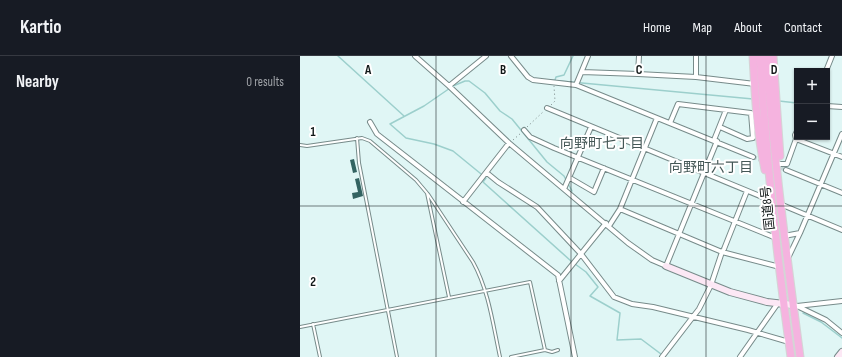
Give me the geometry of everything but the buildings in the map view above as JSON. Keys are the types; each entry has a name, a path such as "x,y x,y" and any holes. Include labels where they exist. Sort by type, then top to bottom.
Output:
{"highway":[{"path":"753,56 759,141 764,169 772,199"},
{"name":"国道8号","path":"760,56 780,204 780,304 791,357"},
{"name":"国道8号","path":"767,56 767,110 772,199 780,237 787,260 795,306 800,357"},
{"path":"773,56 780,164 779,193"}],"street":[{"path":"415,56 510,143 628,242 652,260 711,285 742,296 795,306 842,301"},
{"path":"449,86 486,56"},
{"path":"511,56 528,77 533,80 576,85 753,157"},
{"path":"576,85 588,56"},
{"path":"638,74 639,56"},
{"path":"696,56 696,77"},
{"path":"827,68 832,56"},
{"path":"582,72 696,77 755,84"},
{"path":"670,123 678,104 751,113 753,138 747,139 720,127"},
{"path":"830,106 842,108"},
{"path":"547,108 747,191 772,199"},
{"path":"666,266 726,110"},
{"path":"560,281 620,209 657,118"},
{"path":"370,122 377,134 558,275 575,357"},
{"path":"564,189 591,127"},
{"path":"524,130 530,137 735,221 780,237 800,233"},
{"path":"787,260 808,215 842,134"},
{"path":"780,164 787,164 796,140"},
{"path":"799,140 842,157"},
{"path":"464,202 510,143"},
{"path":"570,178 594,192 604,168"},
{"path":"786,170 842,193"},
{"path":"487,173 498,182 537,207 581,254 614,297 632,304 653,307 758,332 789,342"},
{"path":"662,357 694,317 711,285 722,252 747,191"},
{"path":"780,204 842,230"},
{"path":"620,209 722,252 780,267"},
{"path":"740,357 780,304"},
{"path":"795,306 826,320 842,333"},
{"path":"838,357 842,352"}],"lane":[{"path":"357,138 359,163 397,357"},
{"path":"300,145 308,146 362,138 370,141 416,180 427,193 473,262 486,290 500,357"},
{"path":"427,193 449,298"},
{"path":"300,327 530,282 545,350"},
{"path":"313,324 320,357"},
{"path":"511,357 545,350 552,352 558,350"}],"path":[{"path":"510,143 555,101 554,83"}],"waterway":[{"path":"338,56 404,116"},
{"path":"555,80 556,77 564,75 573,56"},
{"path":"550,80 753,99"},
{"path":"572,191 564,176 547,162 512,119 500,111 485,93 469,81 453,86 424,106 390,124 406,138 434,144 453,151 486,178 483,182 571,261 586,272 598,287 590,296 620,313 617,340 641,339 665,357"},
{"path":"779,101 794,103"},
{"path":"803,313 821,322 842,338"}],"tunnel":[{"path":"753,157 786,170"}],"district":[{"name":"向野町七丁目","path":"602,143"},
{"name":"向野町六丁目","path":"711,167"}]}
